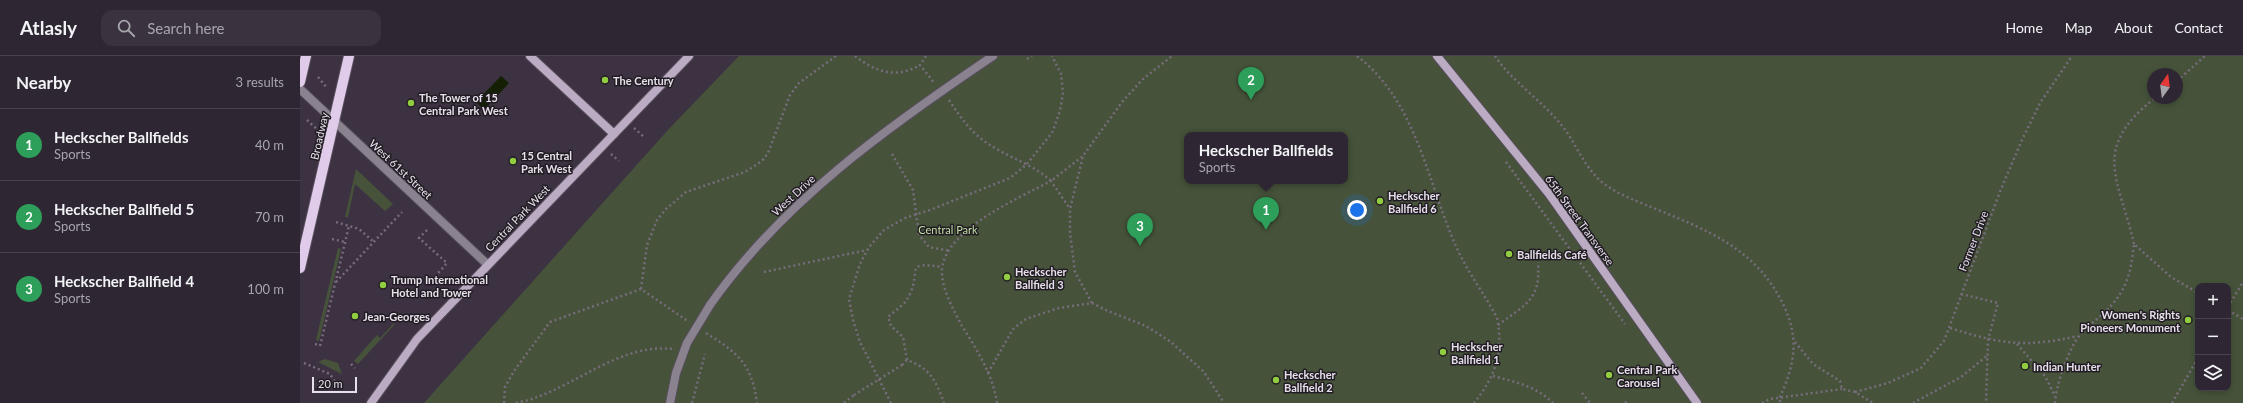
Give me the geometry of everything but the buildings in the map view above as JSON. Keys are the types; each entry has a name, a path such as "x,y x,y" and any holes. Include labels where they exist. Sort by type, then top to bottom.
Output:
{"main road":[{"path":"300,82 306,56"},
{"name":"Broadway","path":"300,268 349,56"},
{"path":"530,56 614,134"},
{"name":"Central Park West","path":"371,403 407,350 487,264 689,56"},
{"name":"65th Street Transverse","path":"1437,56 1549,194 1696,403"}],"street":[{"name":"West Drive","path":"670,403 672,384 685,347 710,305 737,268 756,246 810,194 876,140 941,91 993,56"},
{"name":"West 61st Street","path":"300,89 487,264"}],"path":[{"path":"641,289 646,245 657,220 666,209 686,192 745,172 762,161 768,152 790,95 799,83 836,56"},
{"path":"855,56 880,72 898,73 920,65 926,56"},
{"path":"1027,60 1032,56"},
{"path":"891,403 860,342 849,299 860,264 868,250 884,230 915,214 930,210 1010,178 1026,164 1052,133 1060,111 1063,93 1061,74 1052,56"},
{"path":"997,403 994,384 951,306 943,279 942,267 950,251 967,228 1051,181 1083,156 1122,102 1143,79 1172,56"},
{"path":"1357,56 1373,68 1394,97 1415,132 1456,246 1491,307 1498,324 1498,354 1493,376 1474,403"},
{"path":"1496,56 1556,118 1592,174 1606,185 1630,199 1708,231 1725,240 1754,262 1764,273 1780,297 1788,315 1794,341 1791,370 1779,399 1781,403"},
{"name":"Former Drive","path":"1855,392 1894,381 1922,368 1937,351 1950,328 1961,294 2001,189 2030,123 2040,103 2072,56"},
{"path":"2183,76 2206,56"},
{"path":"920,65 964,123 976,136 990,146 1041,172 1051,181 1070,209"},
{"path":"318,78 327,88"},
{"path":"2055,403 2055,397 2063,370 2078,336 2108,310 2121,293 2130,274 2134,244 2114,174 2115,153 2119,137 2125,128 2138,112 2148,104"},
{"path":"307,120 318,130"},
{"path":"632,127 643,136"},
{"path":"608,151 618,161"},
{"path":"892,154 913,190 919,235 929,247 950,251"},
{"path":"1083,156 1070,209 1070,233 1075,272 1092,302 1108,311 1146,326 1171,342 1204,372 1224,403"},
{"path":"1505,160 1629,330"},
{"path":"335,283 402,212"},
{"path":"336,222 364,232 374,242"},
{"path":"318,345 349,226"},
{"path":"427,230 420,238 447,263 431,281"},
{"path":"332,239 345,242"},
{"path":"2134,244 2171,277 2195,291"},
{"path":"764,272 868,250"},
{"path":"1498,324 1528,302 1534,295 1538,284 1538,262"},
{"path":"908,360 903,337 891,326 888,317 906,303 911,293 917,266 924,264 942,267"},
{"path":"2231,302 2243,282"},
{"path":"641,289 682,318"},
{"path":"504,403 505,387 514,370 550,322 641,289"},
{"path":"1961,294 1998,303 1988,340 1986,403"},
{"path":"988,373 1013,329 1026,319 1059,308 1092,302"},
{"path":"2231,312 2243,320"},
{"path":"1950,328 1988,340 2017,344 2051,342 2078,336"},
{"path":"1794,341 1813,364 1840,381 1842,389"},
{"path":"2017,344 2045,376 2055,397"},
{"path":"516,403 538,397 621,356 663,348 685,347"},
{"path":"729,347 741,357 750,372 757,403"},
{"path":"692,403 705,354"},
{"path":"1913,403 1961,377 1988,355"},
{"path":"844,403 908,360"},
{"path":"908,360 921,365 928,372 935,382 944,403"},
{"path":"304,363 330,374 337,385"},
{"path":"2172,403 2195,363"},
{"path":"351,364 355,368"},
{"path":"1493,376 1526,385 1541,392 1553,403"},
{"path":"1762,403 1842,389 1855,392 1873,403"},
{"path":"1582,393 1590,403"}],"green space":[{"name":"Central Park","path":"739,56 2243,56 2243,403 424,403 667,131"},
{"path":"356,169 393,204 385,211 355,184 348,217 345,217"},
{"path":"338,248 341,249 319,341 316,340"},
{"path":"394,323 395,324 358,364 354,361 377,335 380,338"},
{"path":"325,359 338,363 342,374 318,362"}],"shaded area":[{"path":"501,76 509,83 484,110 476,102"}],"place":[{"name":"The Century","path":"605,80"},
{"name":"Heckscher Ballfield 5","path":"1251,100"},
{"name":"The Tower of 15 Central Park West","path":"411,103"},
{"name":"15 Central Park West","path":"513,161"},
{"name":"Heckscher Ballfield 6","path":"1380,201"},
{"name":"Heckscher Ballfields","path":"1266,230"},
{"name":"Heckscher Ballfield 4","path":"1140,246"},
{"name":"Ballfields Café","path":"1509,254"},
{"name":"Heckscher Ballfield 3","path":"1007,277"},
{"name":"Trump International Hotel and Tower","path":"383,285"},
{"name":"Jean-Georges","path":"355,316"},
{"name":"Women's Rights Pioneers Monument","path":"2188,320"},
{"name":"Heckscher Ballfield 1","path":"1443,352"},
{"name":"Indian Hunter","path":"2025,366"},
{"name":"Central Park Carousel","path":"1609,375"},
{"name":"Heckscher Ballfield 2","path":"1276,380"}]}
